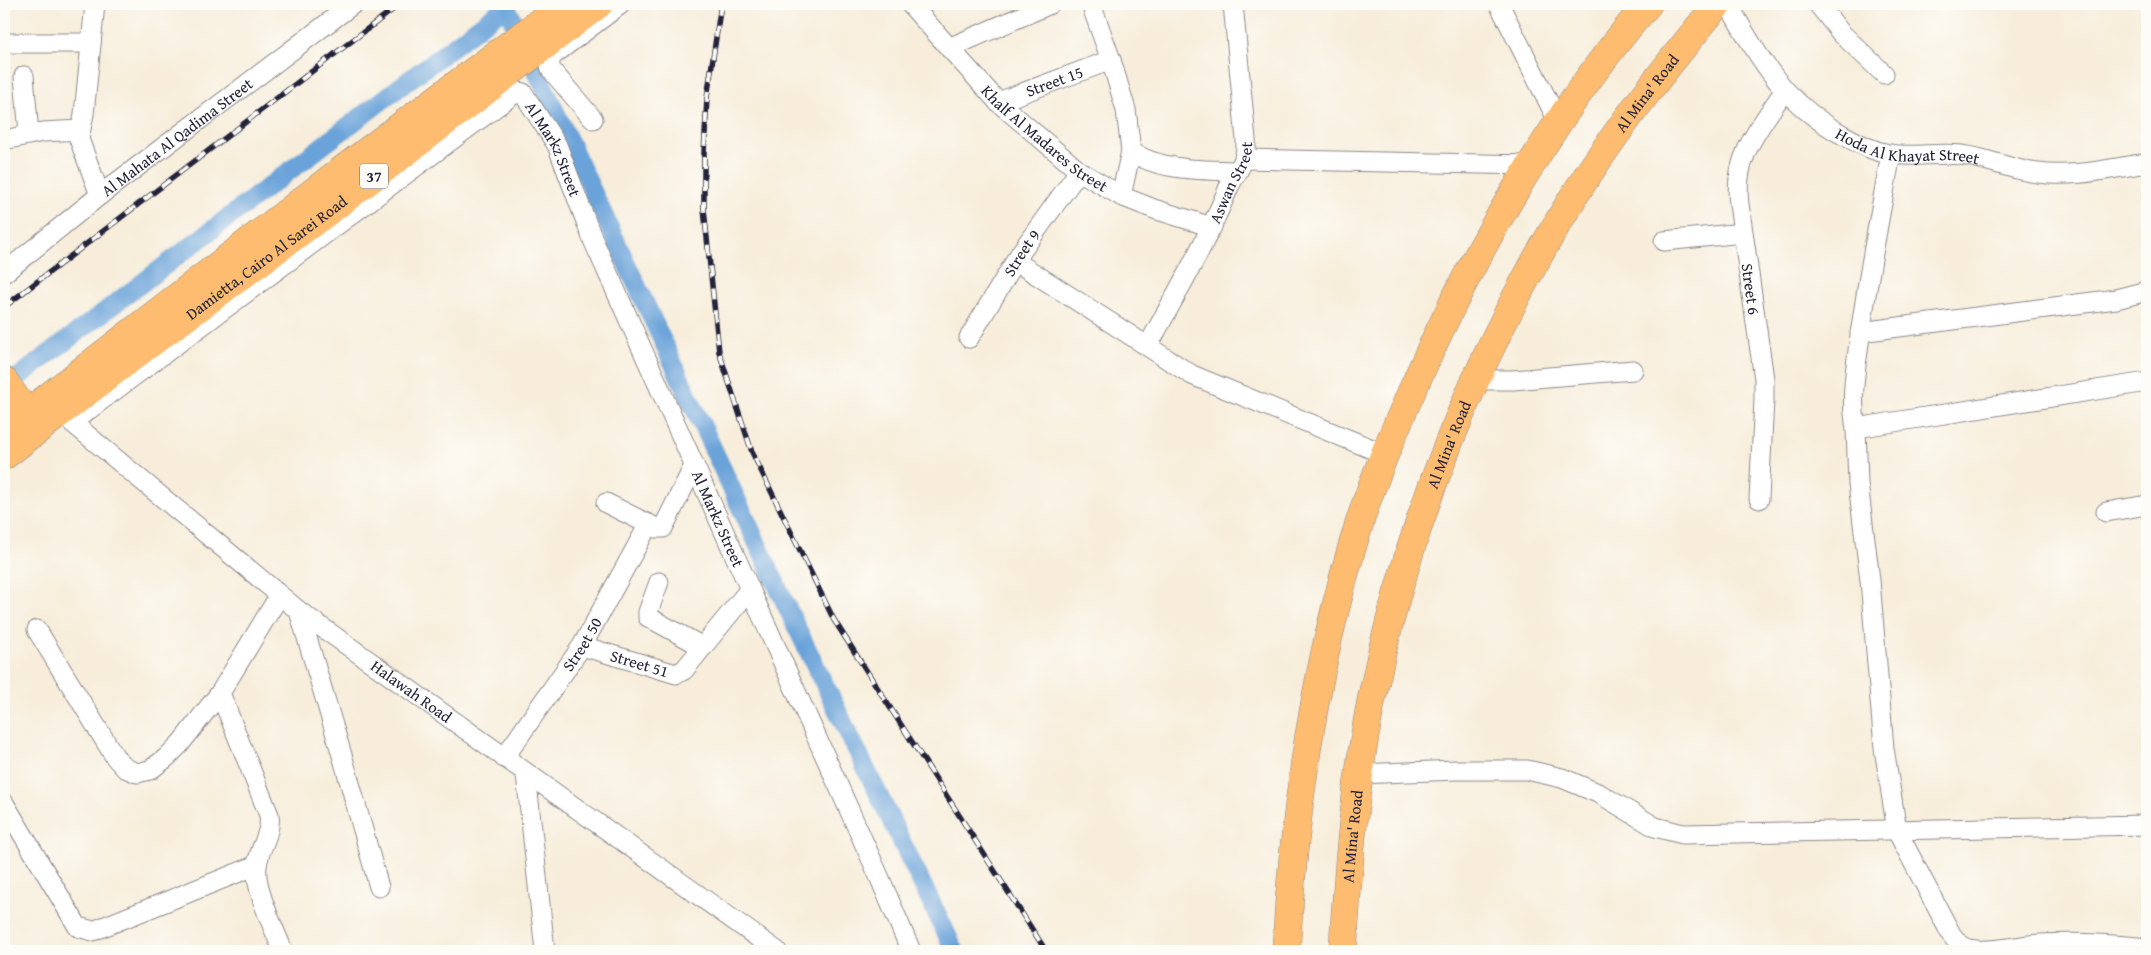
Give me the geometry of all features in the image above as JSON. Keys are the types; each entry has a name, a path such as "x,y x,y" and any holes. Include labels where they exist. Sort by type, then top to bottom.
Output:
{"highway":[{"name":"Damietta, Cairo Al Sarei Road","path":"4,456 66,417 141,337 564,4"},
{"name":"Damietta, Cairo Al Sarei Road","path":"4,430 14,396 141,337 346,198 599,4"},
{"path":"1286,951 1291,864 1301,779 1312,713 1342,582 1361,517 1384,454 1444,318 1475,258 1558,121 1603,59 1648,4"},
{"name":"Al Mina' Road","path":"1343,951 1348,862 1359,774 1372,697 1390,621 1407,564 1439,472 1500,330 1535,262 1574,196 1636,106 1718,4"}],"street":[{"path":"95,4 84,114 80,130 80,145 100,195"},
{"name":"Al Mahata Al Qadima Street","path":"5,268 353,4"},
{"path":"593,119 552,71 549,64 550,60 621,4"},
{"name":"Khalf Al Madares Street","path":"910,4 998,102 1079,171 1121,196 1154,209 1212,227"},
{"path":"949,48 1050,4"},
{"path":"1091,4 1126,110 1131,151 1121,196"},
{"name":"Aswan Street","path":"1148,346 1212,227 1241,165 1246,140 1233,4"},
{"path":"1499,4 1558,121"},
{"name":"Hoda Al Khayat Street","path":"1728,4 1763,64 1784,90 1824,124 1860,144 1890,154 1962,155 1983,159 2020,171 2059,174 2147,163"},
{"path":"1818,4 1840,33 1884,74"},
{"path":"11,43 91,43"},
{"name":"Street 15","path":"998,102 1111,60"},
{"path":"24,76 29,134"},
{"name":"Street 6","path":"1759,499 1764,379 1737,190 1741,162 1747,148 1784,90"},
{"name":"Al Markz Street","path":"66,417 519,92 526,96 557,145 593,240 911,951"},
{"path":"4,140 29,134 80,130"},
{"path":"1131,151 1148,159 1181,168 1241,165 1530,165"},
{"path":"1890,154 1860,332 1853,397 1858,483 1870,580 1884,748 1897,831 1951,934 1962,949 1976,950 2041,944 2110,944 2147,948"},
{"name":"Street 9","path":"969,338 1015,262 1079,171"},
{"path":"1664,241 1743,232"},
{"path":"1015,262 1192,375 1384,454"},
{"path":"1860,332 2116,299 2147,291"},
{"path":"1477,380 1513,380 1633,370"},
{"path":"1856,428 2147,382"},
{"name":"Halawah Road","path":"66,417 279,596 526,774 777,951"},
{"path":"606,503 660,529 665,526 694,466"},
{"path":"2106,512 2147,505"},
{"name":"Street 50","path":"504,758 582,646 649,524"},
{"path":"660,582 648,612 648,617 702,647"},
{"name":"Street 51","path":"582,646 676,674 684,670 749,590"},
{"path":"37,630 115,757 125,768 137,773 150,770 180,744 220,693 279,596"},
{"path":"299,611 379,887"},
{"path":"220,693 269,815 269,826 257,865 261,893 283,951"},
{"path":"1359,774 1456,770 1527,770 1562,778 1600,794 1655,827 1683,834 1758,831 1897,831 2147,825"},
{"path":"526,774 544,951"},
{"path":"4,804 78,927 82,929 93,931 257,865"}],"waterway":[{"path":"4,388 509,4"},
{"path":"506,6 794,622 955,951"}],"railway":[{"path":"4,307 400,4"},
{"path":"721,4 707,98 704,153 704,209 719,352 752,452 834,620 1046,951"}]}
